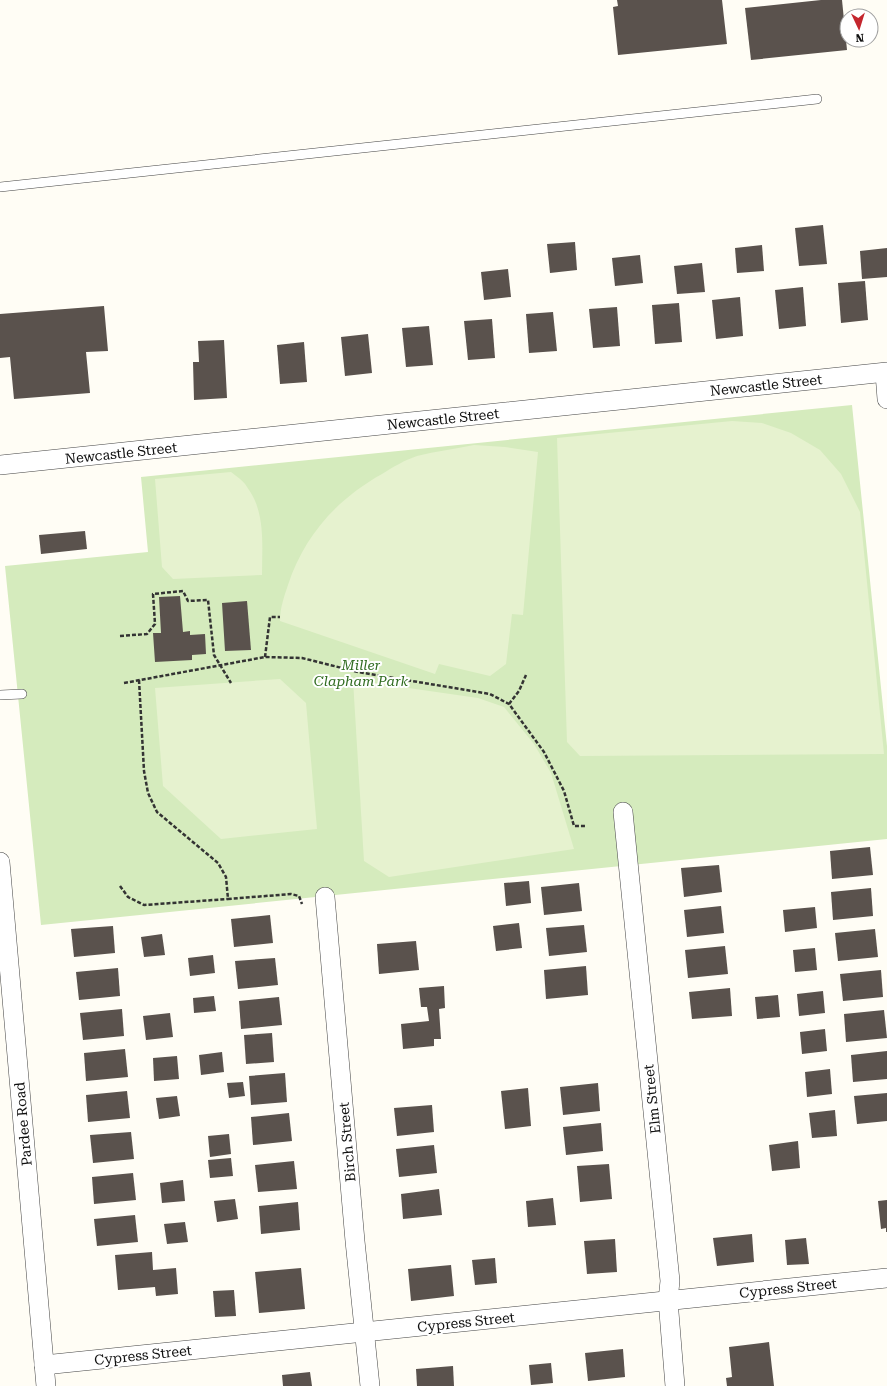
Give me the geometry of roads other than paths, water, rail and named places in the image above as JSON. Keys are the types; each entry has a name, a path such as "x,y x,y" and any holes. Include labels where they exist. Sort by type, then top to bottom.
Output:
{"street":[{"path":"886,372 887,399"},
{"name":"Newcastle Street","path":"0,465 886,372"},
{"name":"Elm Street","path":"623,812 670,1281 668,1300 675,1386"},
{"name":"Pardee Road","path":"0,862 46,1386"},
{"name":"Birch Street","path":"326,897 355,1241 370,1386"},
{"name":"Cypress Street","path":"44,1365 887,1278"}],"lane":[{"path":"0,187 817,99"},
{"path":"0,695 22,694"}],"park label":[{"name":"Miller Clapham Park","path":"361,674"}]}
